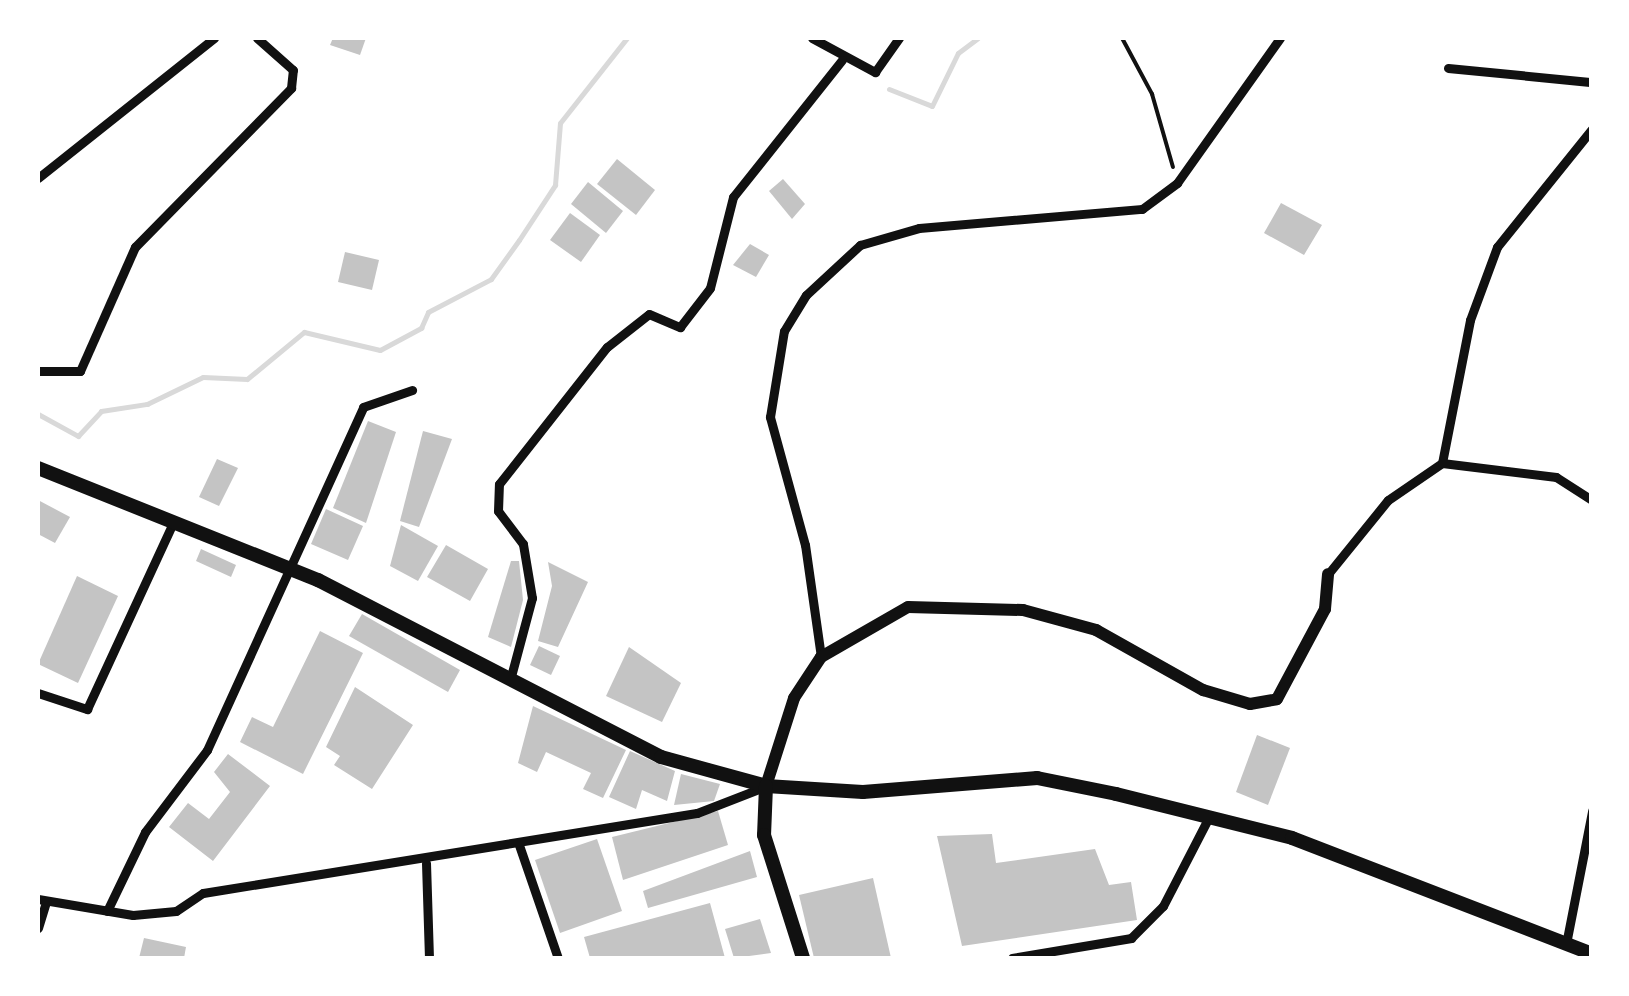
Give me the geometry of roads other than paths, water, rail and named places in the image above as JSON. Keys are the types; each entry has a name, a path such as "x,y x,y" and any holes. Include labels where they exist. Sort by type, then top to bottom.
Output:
{"main road":[{"path":"38,468 171,527 289,569 418,626 510,683 661,756 766,786 863,792 1037,778 1209,814 1592,954"},
{"path":"803,958 764,835 766,786 794,698 821,657 908,607 1023,610 1096,630 1203,690 1250,704 1276,700 1325,609 1328,574"}],"street":[{"path":"38,178 214,38"},
{"path":"38,372 80,371 135,247 291,88 293,70 256,38"},
{"path":"812,38 842,60 875,72 899,38"},
{"path":"821,657 805,545 770,417 784,331 806,294 860,244 919,228 1142,210 1178,183 1280,38"},
{"path":"510,683 532,598 522,544 498,511 500,484 607,347 649,314 680,327 710,288 733,197 842,60"},
{"path":"1448,68 1592,82"},
{"path":"1442,462 1470,320 1497,247 1592,129"},
{"path":"107,911 146,832 207,750 363,407 412,390"},
{"path":"1328,574 1388,500 1442,462 1556,477 1592,500"},
{"path":"38,693 88,709 171,527"},
{"path":"38,928 42,900 107,911 176,911 202,893 426,863 697,814 766,786"},
{"path":"1566,944 1592,810"},
{"path":"1012,958 1131,938 1163,906 1209,814"},
{"path":"518,845 558,958"},
{"path":"426,863 429,958"}],"waterway":[{"path":"38,414 78,436 101,411 147,404 203,377 247,379 304,332 380,350 421,328 428,312 491,279 519,240 555,185 560,123 627,38"},
{"path":"889,89 932,106 958,53 978,38"}]}
